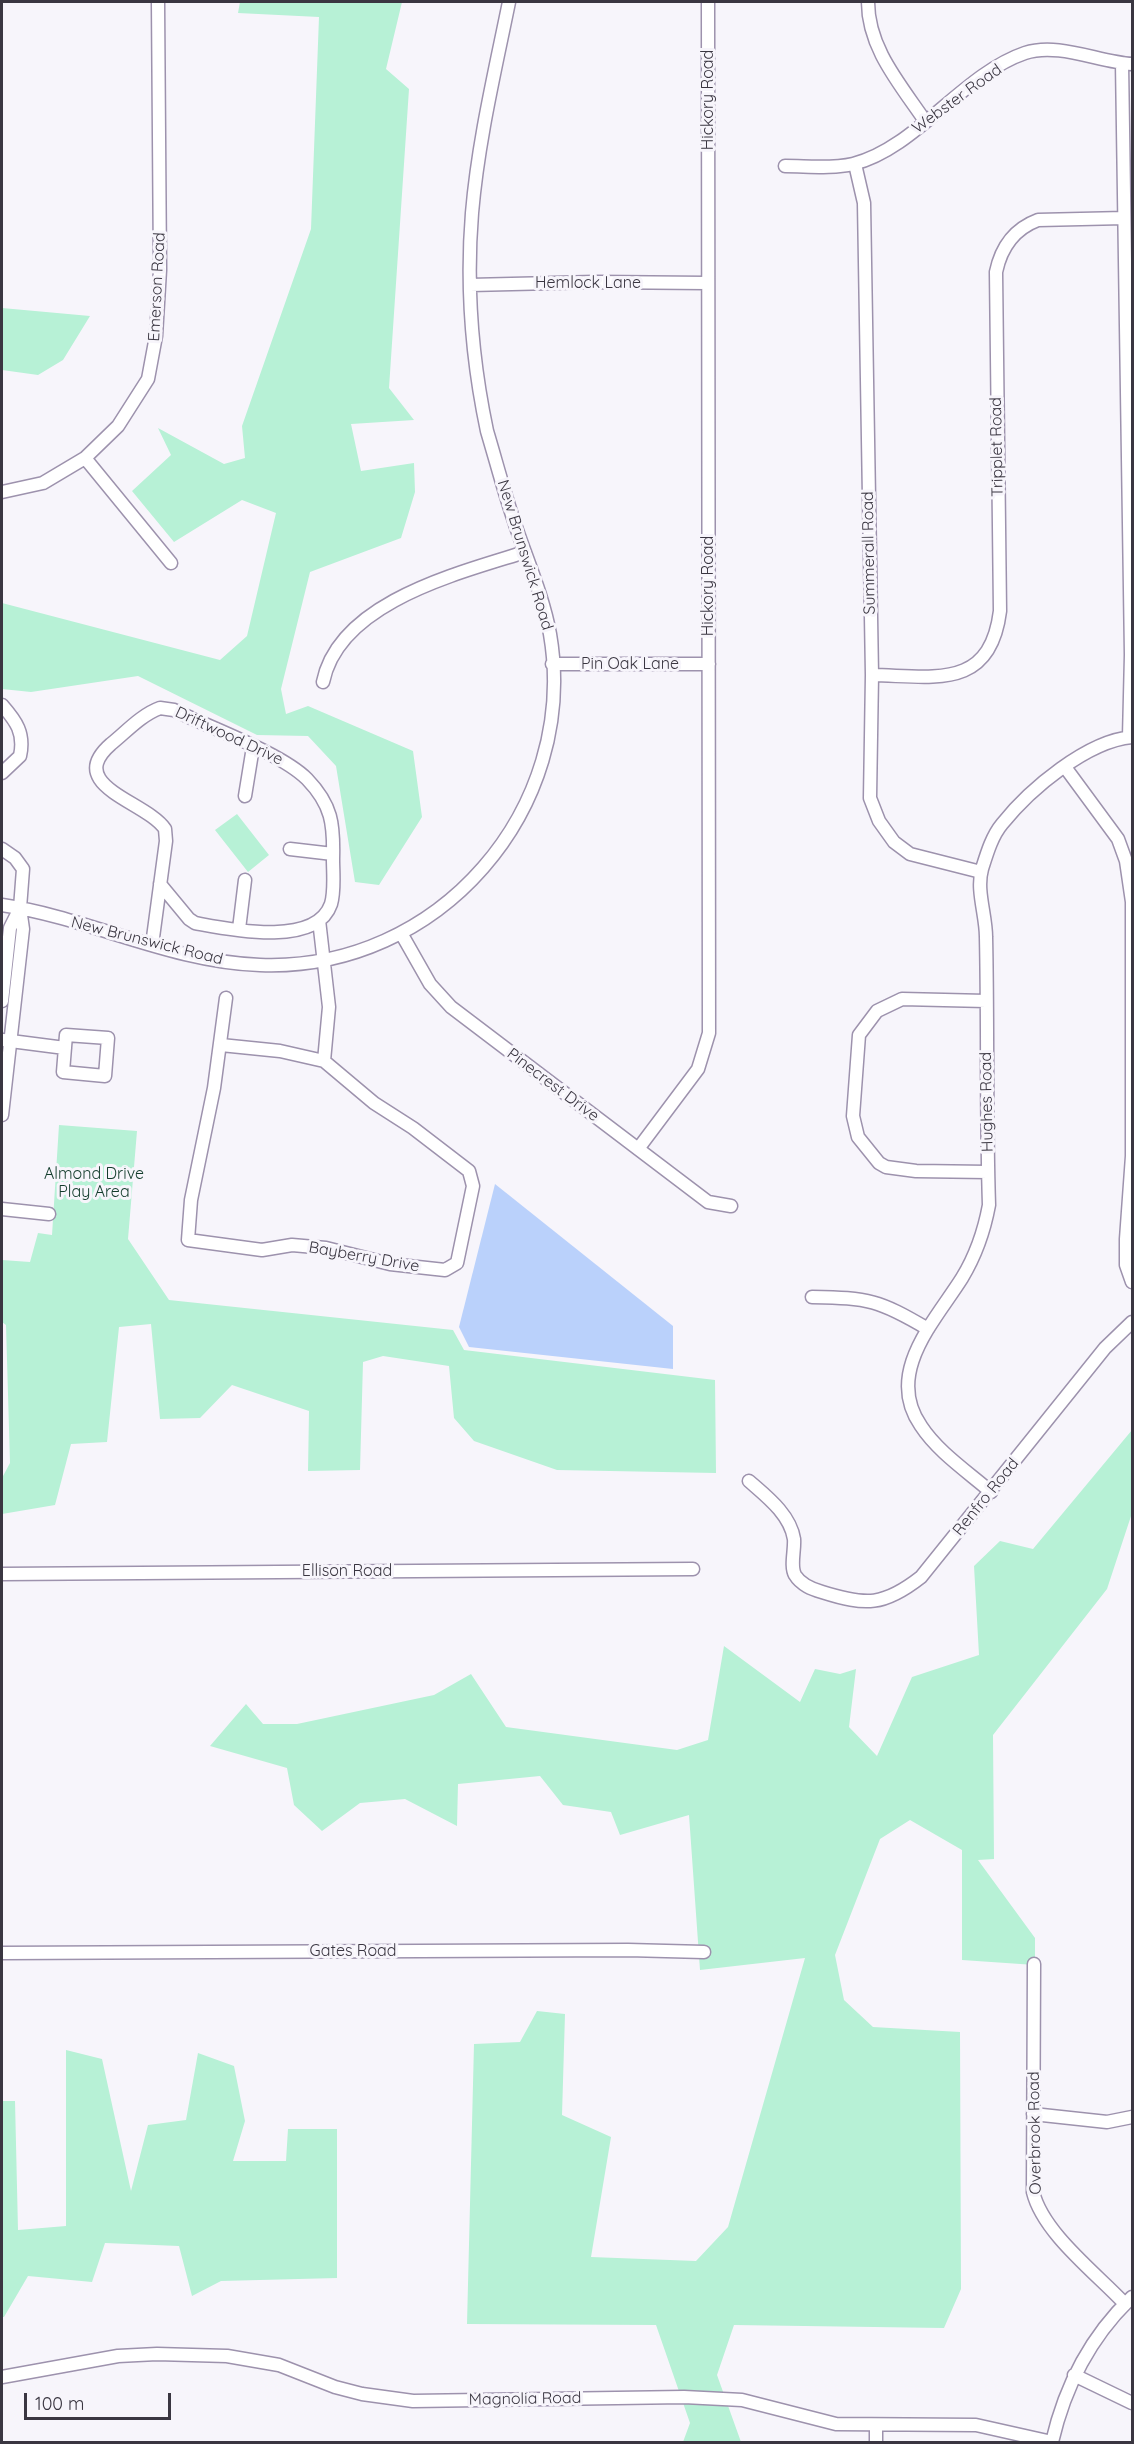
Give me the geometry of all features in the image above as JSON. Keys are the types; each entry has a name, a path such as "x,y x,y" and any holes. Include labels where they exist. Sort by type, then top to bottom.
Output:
{"street":[{"name":"Emerson Road","path":"2,492 43,483 85,458 105,441 132,408 148,380 152,364 160,270 158,2"},
{"name":"New Brunswick Road","path":"2,905 152,945 240,964 264,965 324,961 360,951 401,933 429,916 469,885 491,862 508,836 530,795 546,750 553,695 550,634 487,431 480,400 470,285 472,213 479,159 508,2"},
{"name":"Hickory Road","path":"638,1149 698,1069 709,1033 708,2"},
{"path":"868,2 870,26 880,53 925,121"},
{"name":"Webster Road","path":"785,166 855,164 882,152 995,68 1025,53 1057,51 1127,64"},
{"path":"1127,64 1124,218 1131,737"},
{"name":"Summerall Road","path":"855,164 864,203 872,675 870,798 879,821 894,842 910,854 981,872"},
{"name":"Tripplet Road","path":"872,675 951,676 973,666 987,654 993,644 1000,611 996,295 999,256 1012,236 1027,224 1038,220 1124,218"},
{"name":"Hemlock Lane","path":"470,285 595,282 707,283"},
{"path":"85,458 171,563"},
{"path":"323,681 327,663 343,641 400,597 435,581 525,552"},
{"name":"Pin Oak Lane","path":"552,664 709,664"},
{"path":"2,705 16,721 21,735 20,756 2,773"},
{"name":"Driftwood Drive","path":"152,945 165,829 99,780 95,767 98,755 134,724 160,708 174,710 296,769 323,797 331,814 333,854 331,904 319,920"},
{"name":"Hughes Road","path":"991,1492 947,1454 921,1427 911,1409 909,1370 912,1356 963,1276 984,1232 989,1205 986,934 981,872 991,843 1001,825 1039,787 1091,751 1131,737"},
{"path":"244,795 253,747"},
{"path":"1065,767 1118,839 1126,861 1132,902 1132,1156 1126,1247 1126,1264 1132,1282"},
{"path":"2,849 15,858 23,869 20,908 23,929 6,1041 2,1115"},
{"path":"290,849 333,854"},
{"path":"239,929 245,880"},
{"path":"160,884 192,922 284,933 319,920 329,1007 324,1061"},
{"path":"2,1001 10,928 20,908"},
{"name":"Pinecrest Drive","path":"401,933 430,984 451,1007 708,1202 731,1206"},
{"path":"221,1045 226,998"},
{"path":"986,1001 902,999 878,1011 860,1035 853,1116 858,1137 865,1148 886,1167 916,1171 988,1172"},
{"path":"66,1035 108,1038 105,1076 63,1072 65,1048 66,1035"},
{"path":"6,1041 65,1048"},
{"name":"Bayberry Drive","path":"221,1045 280,1051 324,1061 374,1103 413,1128 472,1177 473,1186 457,1263 451,1269 390,1264 326,1248 292,1245 262,1251 188,1240 191,1200 221,1045"},
{"path":"2,1209 49,1214"},
{"path":"812,1297 857,1298 881,1303 928,1329"},
{"name":"Renfro Road","path":"749,1481 773,1503 791,1529 794,1572 806,1585 843,1599 863,1603 882,1600 903,1591 921,1577 1105,1348 1132,1322"},
{"name":"Ellison Road","path":"2,1574 693,1569"},
{"name":"Gates Road","path":"2,1953 616,1950 704,1952"},
{"name":"Overbrook Road","path":"1034,1964 1033,2192 1036,2203 1051,2228 1129,2300"},
{"path":"1033,2114 1107,2122 1132,2117"},
{"path":"1052,2442 1061,2408 1074,2375 1090,2347 1129,2300"},
{"name":"Magnolia Road","path":"2,2377 118,2356 157,2354 227,2356 279,2365 335,2387 362,2394 413,2401 684,2397 742,2400 836,2424 976,2425 1052,2442"},
{"path":"1074,2375 1132,2403"},
{"path":"876,2426 876,2442"}],"green space":[{"path":"240,2 402,2 386,69 409,89 389,388 414,420 351,424 361,471 414,463 415,492 401,538 310,572 281,689 286,714 308,706 413,751 422,817 379,885 355,882 336,766 308,736 257,735 138,676 31,692 2,689 2,603 220,660 247,636 276,513 242,500 174,542 132,491 171,455 158,428 224,464 245,458 242,426 311,229 319,17 238,13"},
{"path":"2,308 90,316 63,360 38,375 2,370"},
{"path":"237,814 269,855 248,872 215,830"},
{"name":"Almond Drive Play Area","path":"59,1125 137,1131 128,1239 169,1300 453,1330 464,1350 715,1380 716,1473 557,1470 474,1441 454,1418 449,1366 383,1356 363,1362 360,1470 308,1471 309,1411 232,1385 200,1418 160,1419 151,1324 119,1327 107,1442 71,1444 55,1505 2,1514 2,1478 10,1463 6,1325 2,1322 2,1260 30,1262 38,1233 52,1235"},
{"path":"1132,1430 1132,1513 1107,1589 993,1735 994,1859 978,1860 1035,1938 1035,1965 962,1960 962,1850 910,1820 880,1839 835,1955 844,2000 873,2027 960,2032 961,2289 944,2328 734,2325 717,2375 741,2442 683,2442 690,2423 656,2325 467,2324 474,2044 520,2042 537,2011 565,2014 562,2115 611,2137 591,2257 696,2261 728,2227 805,1958 700,1970 689,1815 620,1835 611,1812 563,1805 540,1776 458,1784 457,1826 405,1799 360,1803 322,1831 294,1805 287,1768 210,1746 246,1704 263,1724 297,1724 434,1695 471,1674 506,1727 677,1750 708,1740 724,1646 800,1702 815,1669 840,1674 856,1669 849,1727 877,1756 912,1677 979,1655 974,1566 1000,1541 1033,1549"},
{"path":"66,2050 102,2059 131,2191 148,2125 186,2120 198,2053 234,2066 245,2121 233,2161 286,2161 288,2129 337,2129 337,2278 221,2281 192,2296 179,2246 105,2243 92,2282 28,2276 2,2317 2,2101 15,2101 18,2230 66,2226"}],"water":[{"path":"495,1184 673,1326 673,1369 469,1347 459,1327"}]}
